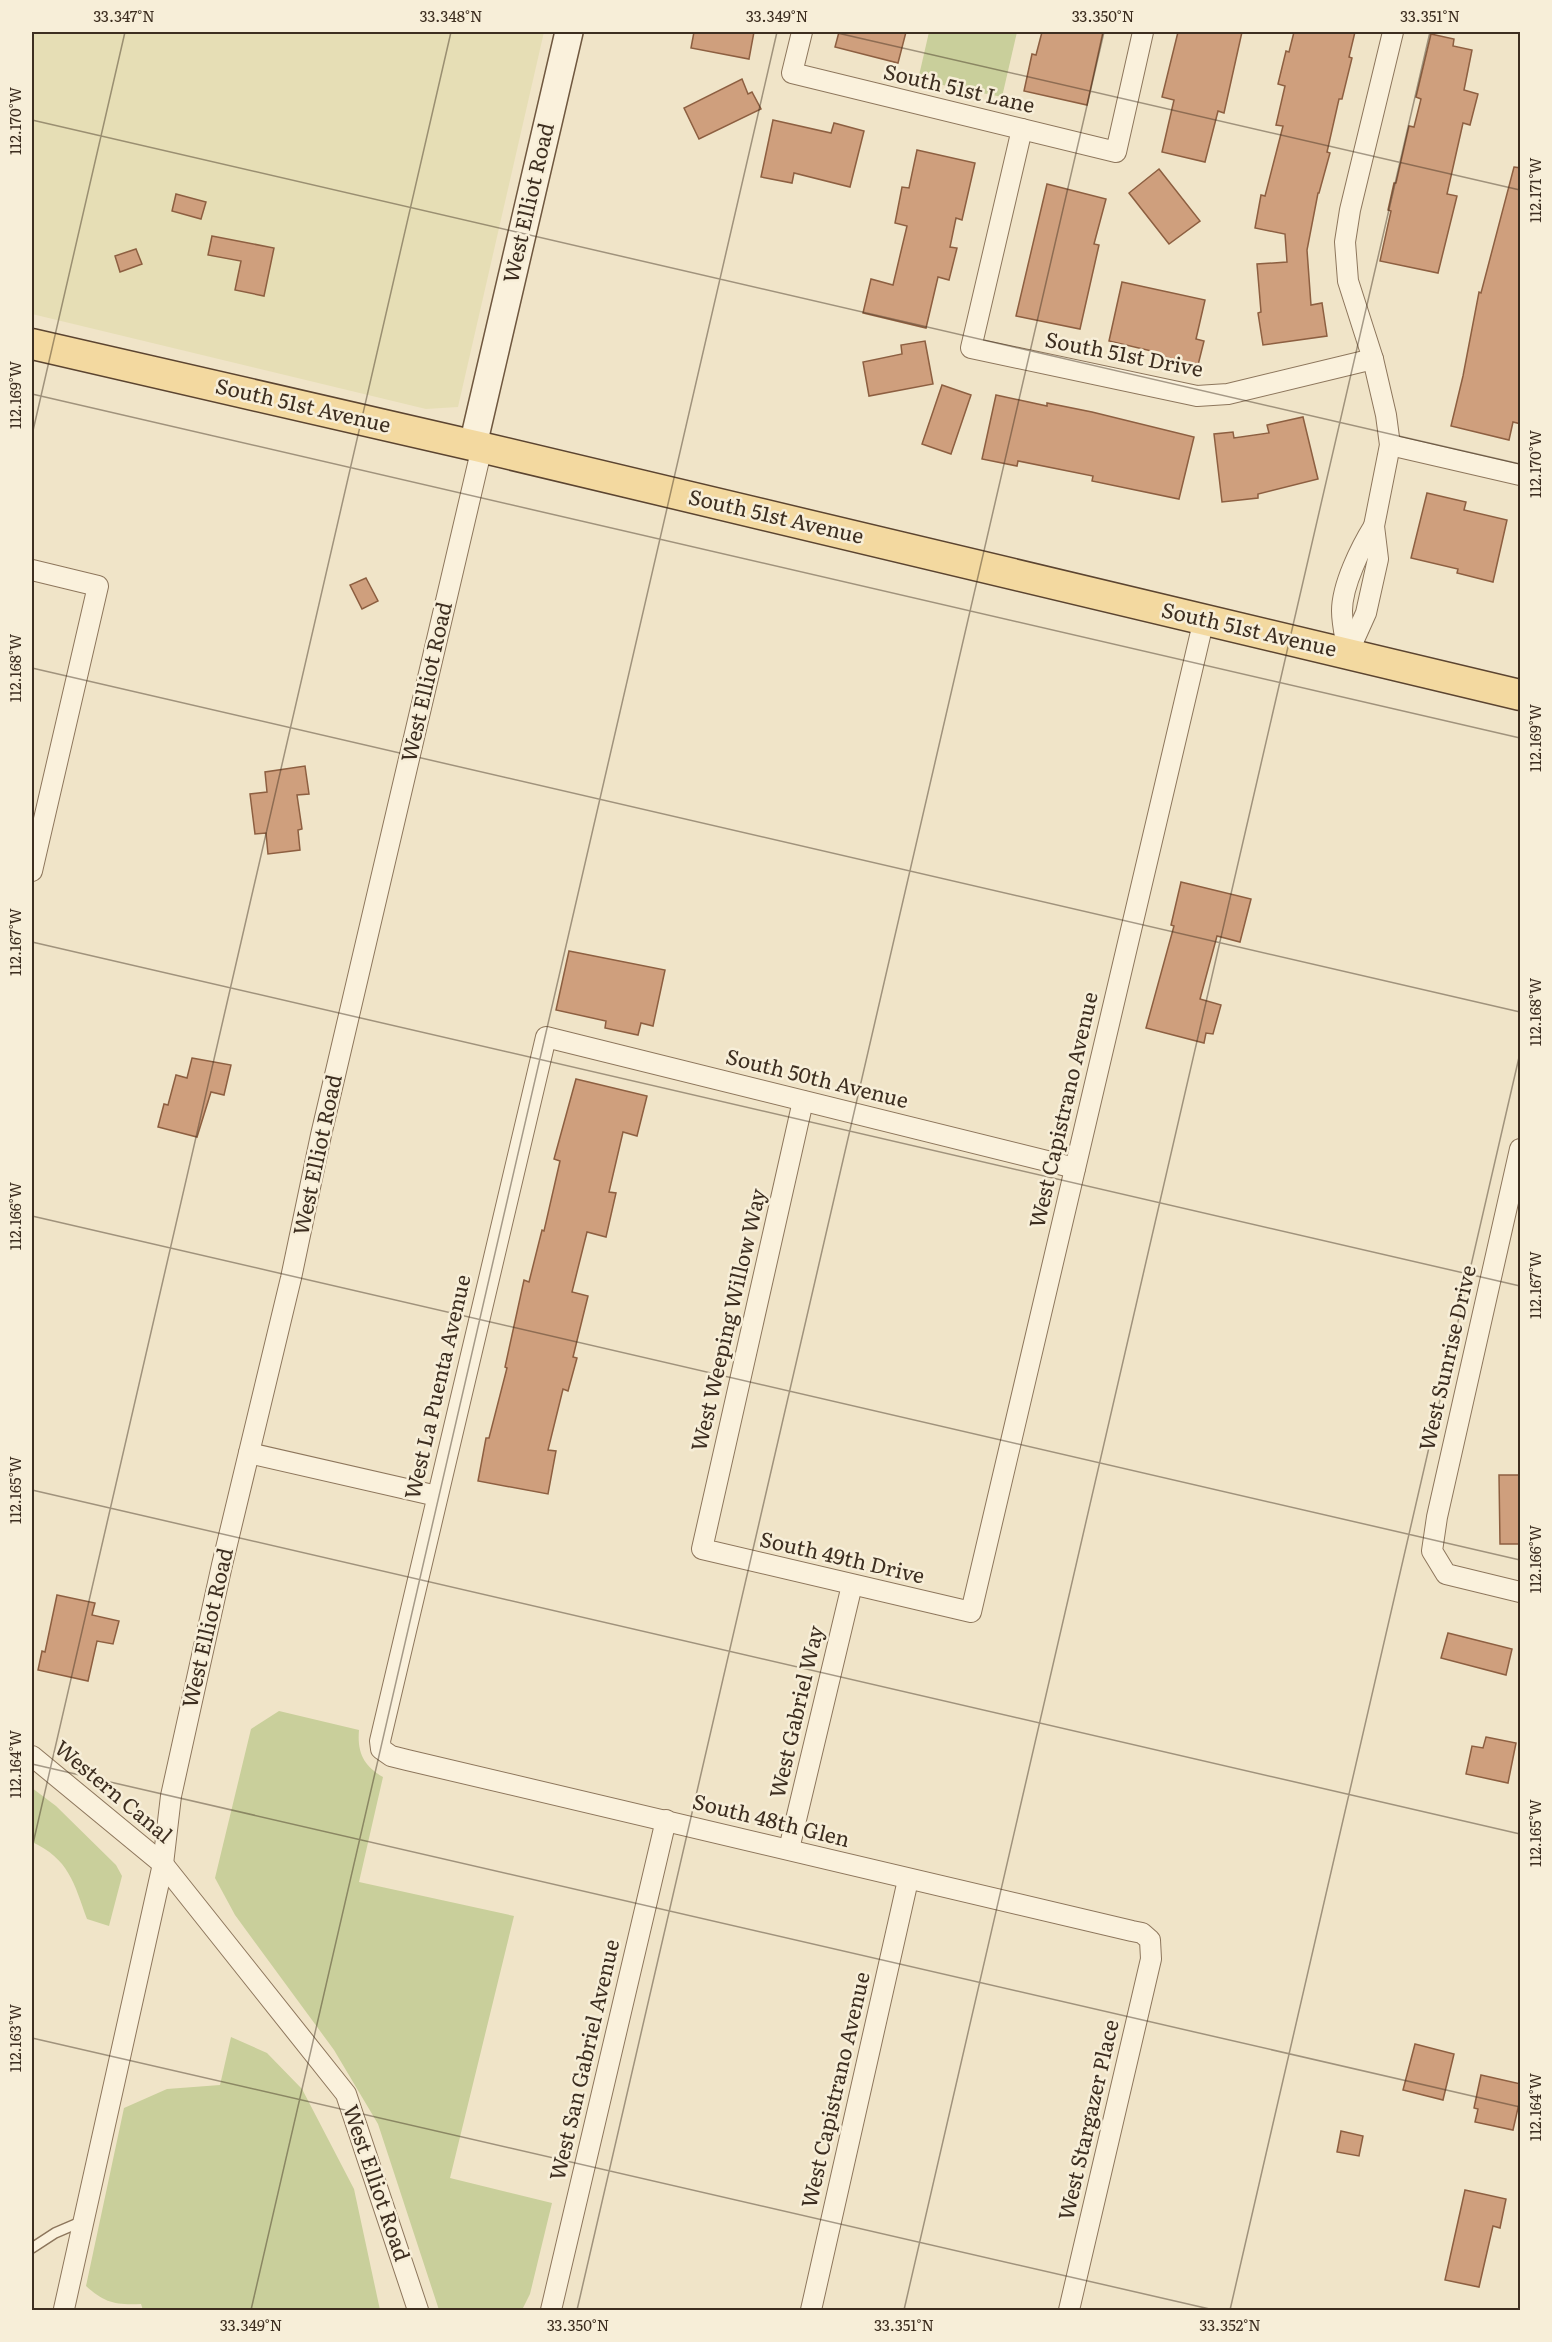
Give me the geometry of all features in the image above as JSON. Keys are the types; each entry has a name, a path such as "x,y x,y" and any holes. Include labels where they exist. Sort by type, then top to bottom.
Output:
{"main road":[{"name":"West Elliot Road","path":"478,446 569,32"},
{"name":"South 51st Avenue","path":"32,344 478,446 1521,695"}],"street":[{"name":"South 51st Lane","path":"802,32 792,74 1116,152 1143,32"},
{"path":"1348,653 1366,613 1378,559 1374,526 1390,445 1386,415 1373,358 1348,281 1345,242 1350,210 1393,32"},
{"name":"South 51st Drive","path":"1022,129 971,348 1197,396 1228,394 1373,358"},
{"path":"1390,445 1521,475"},
{"name":"West Elliot Road","path":"68,2310 83,2221 163,1864 171,1796 478,446"},
{"path":"32,570 98,586 32,871"},
{"name":"West Capistrano Avenue","path":"971,1612 1203,619"},
{"name":"South 50th Avenue","path":"546,1037 1075,1168"},
{"name":"West La Puenta Avenue","path":"381,1749 382,1729 546,1037"},
{"name":"West Weeping Willow Way","path":"702,1550 803,1101"},
{"name":"West Sunrise Drive","path":"1521,1149 1437,1517 1432,1551 1446,1574 1521,1592"},
{"path":"249,1453 437,1496"},
{"name":"South 49th Drive","path":"702,1550 971,1612"},
{"name":"West Gabriel Way","path":"789,1850 852,1586"},
{"name":"South 48th Glen","path":"381,1749 407,1760 666,1820 908,1880 1132,1930 1142,1933 1150,1940"},
{"name":"Western Canal","path":"32,1756 163,1864"},
{"name":"West San Gabriel Avenue","path":"551,2310 666,1820"},
{"name":"West Elliot Road","path":"163,1864 346,2094 418,2310"},
{"name":"West Capistrano Avenue","path":"812,2310 908,1880"},
{"name":"West Stargazer Place","path":"1069,2310 1151,1959 1150,1940"}],"lane":[{"path":"32,2248 55,2233 83,2221"}],"shaded area":[{"path":"32,32 544,32 458,407 426,409 32,314"}],"green space":[{"path":"929,32 1017,32 1002,97 918,80"},
{"path":"279,1711 359,1730 359,1746 363,1758 383,1777 359,1882 514,1916 450,2178 552,2203 530,2294 522,2310 439,2310 378,2124 334,2050 235,1915 215,1878 251,1729"},
{"path":"32,1788 56,1806 116,1865 122,1876 109,1926 87,1919 74,1883 62,1864 32,1842"},
{"path":"231,2037 267,2053 302,2089 354,2189 380,2310 143,2310 141,2304 111,2302 86,2286 124,2108 167,2089 220,2085"}],"building":[{"path":"694,32 754,32 749,59 691,48"},
{"path":"839,32 906,32 898,63 835,47"},
{"path":"1042,32 1103,32 1087,105 1024,91 1032,54 1036,55"},
{"path":"1178,32 1242,32 1224,113 1218,111 1205,162 1162,152 1174,100 1162,97"},
{"path":"1294,32 1355,32 1349,57 1352,58 1342,99 1339,99 1327,152 1330,153 1318,193 1307,250 1311,305 1322,303 1327,336 1263,345 1258,313 1261,312 1257,264 1287,262 1285,234 1255,228 1261,195 1265,196 1283,126 1276,125 1285,86 1278,84 1286,51 1289,52"},
{"path":"1431,34 1454,39 1453,46 1472,50 1464,90 1478,94 1470,125 1463,123 1447,194 1457,196 1438,273 1380,261 1391,211 1388,210 1394,183 1396,183 1409,126 1414,127 1421,99 1416,97"},
{"path":"742,79 748,94 752,92 761,109 699,139 684,108"},
{"path":"773,120 831,133 834,123 864,131 850,187 794,173 792,183 761,177"},
{"path":"917,150 975,163 962,220 956,218 950,247 957,248 949,280 938,277 926,328 863,313 871,279 893,285 907,226 895,223 902,187 909,188"},
{"path":"1514,167 1521,168 1521,424 1513,422 1509,440 1451,426 1479,292 1481,293"},
{"path":"1159,169 1200,221 1169,244 1129,193"},
{"path":"1047,184 1106,199 1094,244 1099,245 1080,329 1016,316"},
{"path":"176,194 206,202 201,219 172,211"},
{"path":"212,236 274,248 264,296 235,290 241,261 208,255"},
{"path":"136,249 142,264 120,272 115,256"},
{"path":"1122,282 1205,300 1196,339 1204,341 1198,365 1109,341"},
{"path":"925,341 933,384 869,396 863,362 902,354 901,345"},
{"path":"942,385 971,395 951,454 922,444"},
{"path":"996,395 1047,406 1047,403 1092,412 1194,437 1179,499 1092,481 1093,476 1018,461 1017,466 982,459"},
{"path":"1303,417 1318,479 1258,494 1258,498 1222,502 1214,434 1233,432 1234,438 1269,433 1267,425"},
{"path":"1427,493 1466,502 1464,510 1507,520 1493,582 1457,573 1458,569 1411,558"},
{"path":"366,578 378,601 362,609 350,585"},
{"path":"305,766 309,794 297,795 302,829 298,830 300,850 268,854 266,833 255,834 250,794 267,792 265,772"},
{"path":"1181,882 1251,899 1240,942 1217,936 1200,999 1221,1005 1213,1034 1206,1033 1204,1043 1146,1028 1174,926 1171,925"},
{"path":"569,951 665,970 653,1026 641,1023 638,1035 605,1028 606,1021 556,1010"},
{"path":"192,1058 231,1065 224,1095 211,1092 197,1137 158,1127 164,1104 168,1105 176,1075 187,1078"},
{"path":"576,1079 647,1096 637,1136 623,1132 609,1192 616,1193 606,1237 587,1232 572,1292 588,1296 573,1357 577,1358 568,1391 563,1389 548,1450 556,1451 548,1494 478,1481 486,1438 489,1438 507,1368 505,1367 524,1280 529,1282 542,1230 544,1231 560,1161 554,1159"},
{"path":"1499,1475 1521,1475 1521,1544 1500,1544"},
{"path":"57,1595 95,1603 92,1615 119,1621 113,1644 97,1641 88,1681 38,1670 42,1651 45,1652"},
{"path":"1448,1633 1512,1649 1506,1675 1441,1658"},
{"path":"1486,1737 1516,1743 1508,1783 1466,1774 1472,1746 1483,1748"},
{"path":"1415,2044 1454,2054 1443,2100 1403,2090"},
{"path":"1481,2075 1521,2084 1521,2095 1513,2130 1475,2122 1478,2109 1474,2108"},
{"path":"1341,2131 1363,2136 1359,2156 1337,2152"},
{"path":"1465,2190 1506,2199 1500,2228 1493,2226 1479,2287 1445,2280"}]}
